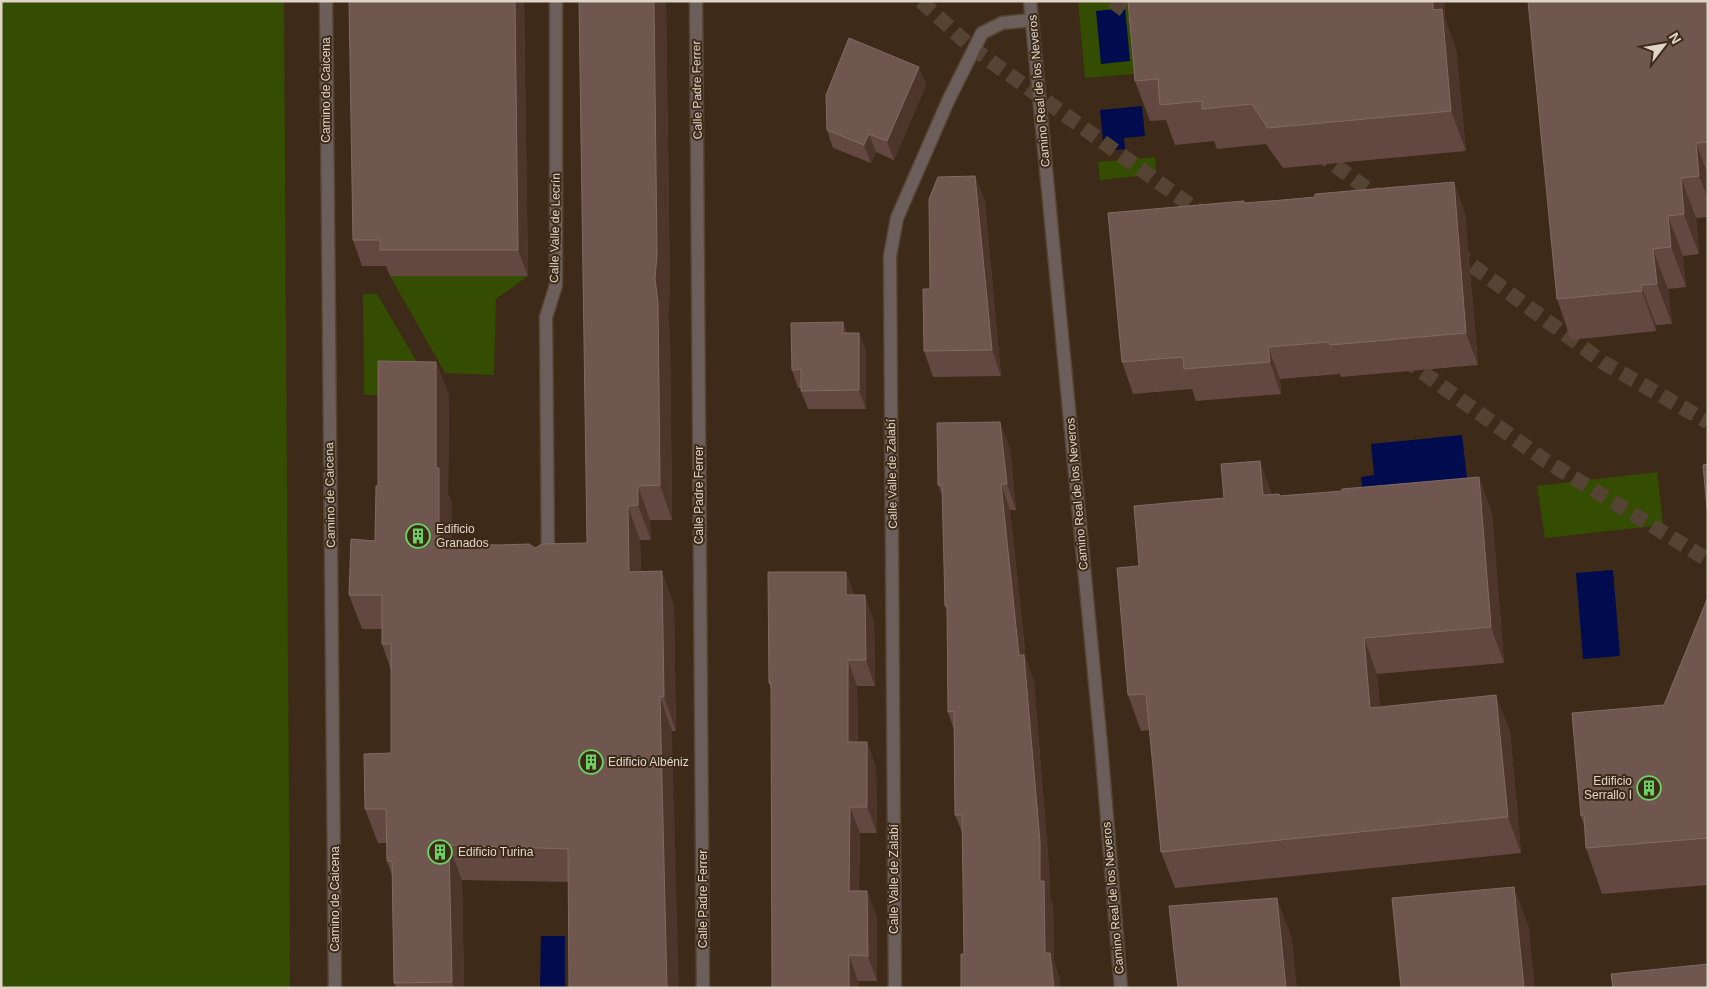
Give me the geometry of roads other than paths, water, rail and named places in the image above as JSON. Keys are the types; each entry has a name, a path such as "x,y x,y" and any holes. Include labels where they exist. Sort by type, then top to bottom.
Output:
{"street":[{"name":"Camino de Caicena","path":"326,1 327,288 335,988"},
{"name":"Calle Valle de Lecrín","path":"548,574 546,316 556,285 556,1"},
{"name":"Calle Padre Ferrer","path":"696,1 703,988"},
{"name":"Camino Real de los Neveros","path":"1030,1 1100,735 1120,988"},
{"name":"Calle Valle de Zalabí","path":"895,988 890,256 897,218 948,101 982,33 1002,23 1032,20"}],"tunnel":[{"path":"921,1 971,47 1207,217"},
{"path":"1112,1 1145,25"},
{"path":"1317,152 1385,202"},
{"path":"1454,252 1604,363 1708,422"},
{"path":"1404,359 1543,459 1708,560"}],"place":[{"name":"Edificio Granados","path":"418,536"},
{"name":"Edificio Albéniz","path":"591,762"},
{"name":"Edificio Serrallo I","path":"1649,788"},
{"name":"Edificio Turina","path":"440,852"}]}
